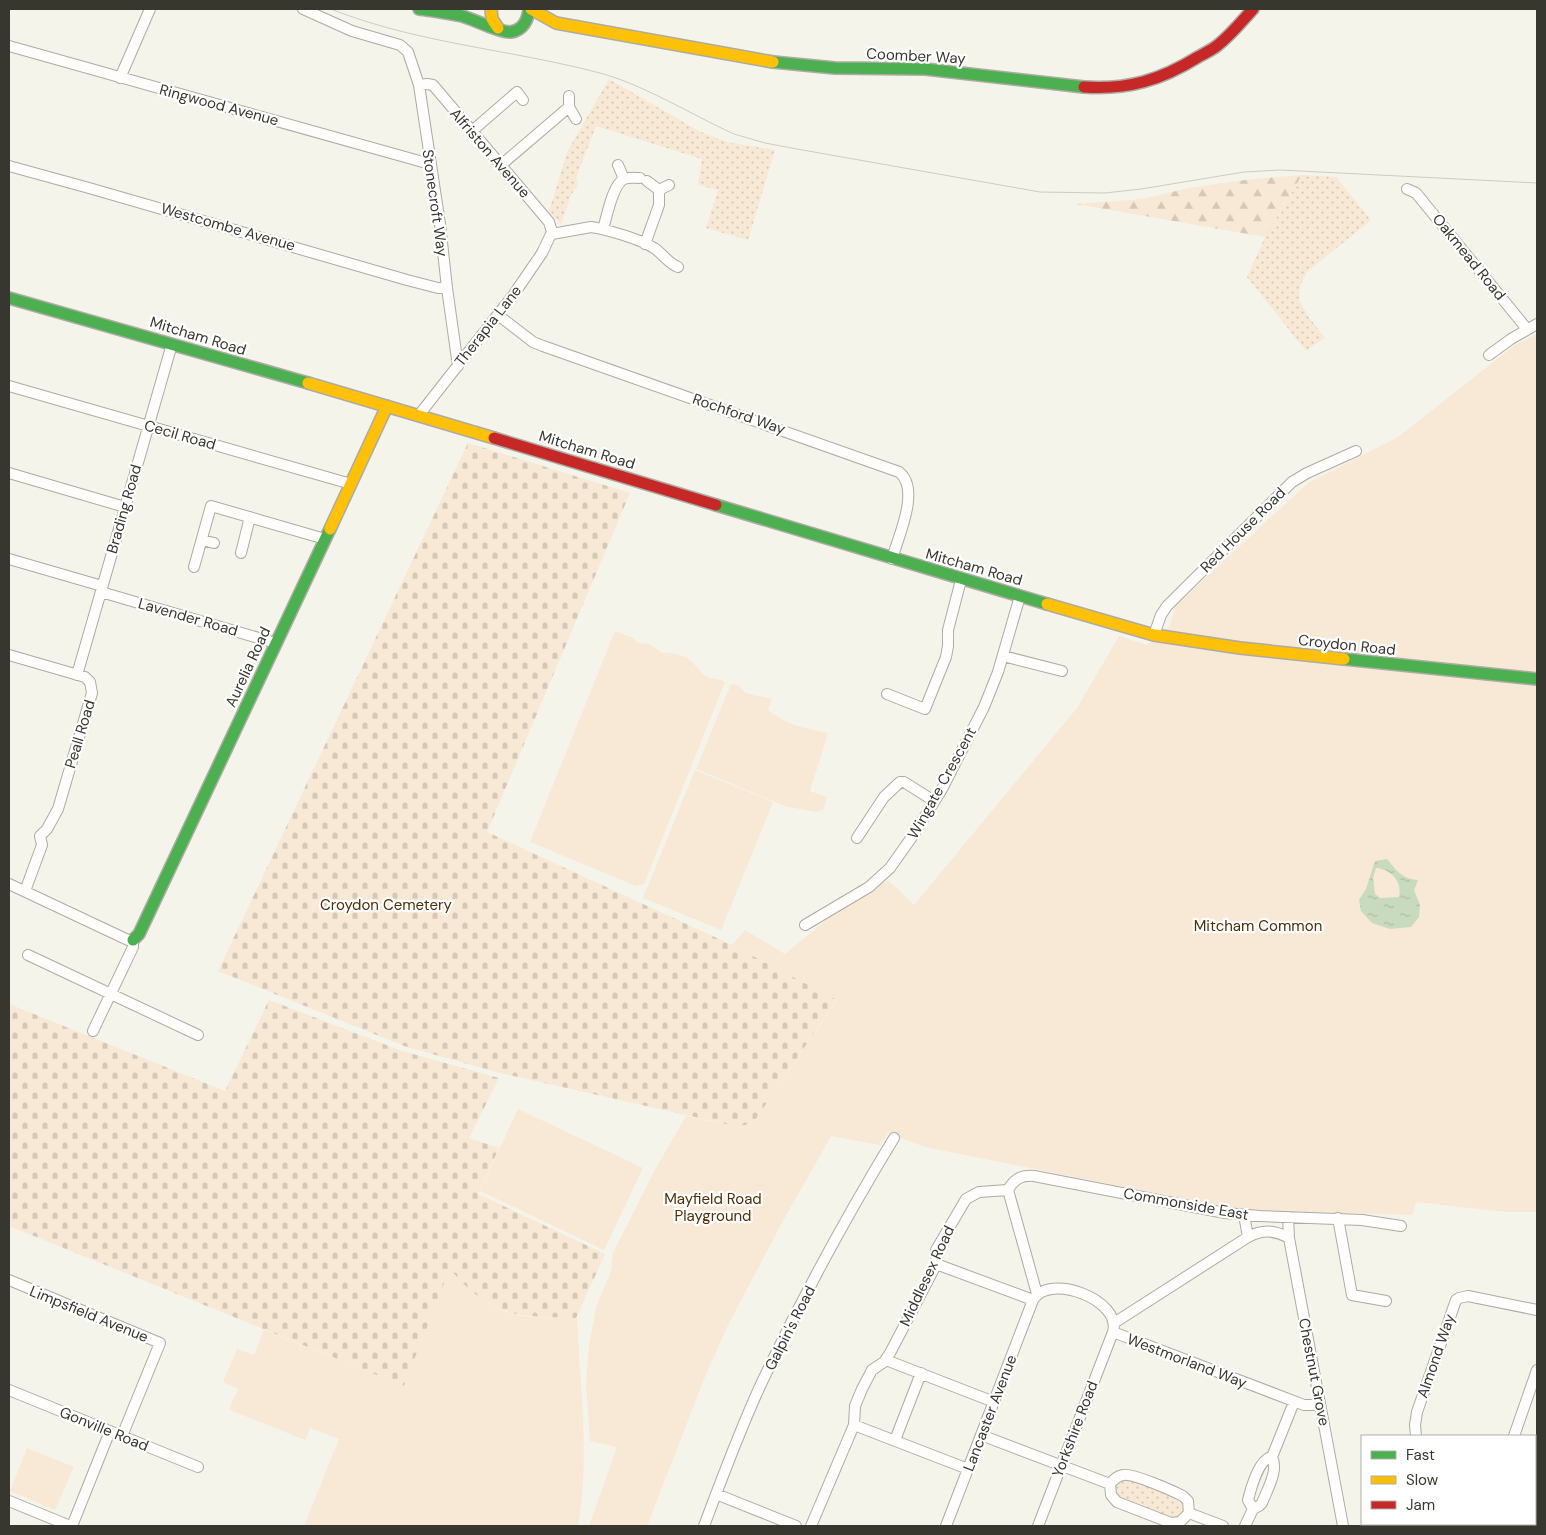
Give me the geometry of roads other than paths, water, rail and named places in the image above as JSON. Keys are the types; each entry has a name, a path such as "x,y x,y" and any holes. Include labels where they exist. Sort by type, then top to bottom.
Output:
{"main road":[{"name":"Coomber Way","path":"420,9 461,16 509,32 521,28 556,23 794,64 835,68 930,69 1069,86 1105,88 1162,77 1179,69 1218,45 1253,9"},
{"path":"461,16 482,9"},
{"path":"491,9 492,20 498,28"},
{"name":"Coomber Way","path":"530,9 556,23"},
{"path":"521,28 528,20 530,9"},
{"name":"Mitcham Road","path":"9,298 419,415 961,580 1154,635"},
{"name":"Aurelia Road","path":"133,940 139,934 325,540 386,406"},
{"name":"Croydon Road","path":"1154,635 1240,648 1537,679"}],"street":[{"path":"120,78 150,9"},
{"name":"Stonecroft Way","path":"303,9 352,31 400,44 408,52 419,85 440,224 458,366"},
{"name":"Ringwood Avenue","path":"9,46 430,164"},
{"name":"Alfriston Avenue","path":"419,85 433,85 549,222 552,227 552,234"},
{"path":"472,131 517,92 523,100"},
{"path":"569,96 569,107 576,119"},
{"path":"501,165 569,107"},
{"path":"618,165 624,179"},
{"name":"Westcombe Avenue","path":"9,166 407,280 438,288 447,288"},
{"path":"603,229 616,188 624,179 634,177 659,190"},
{"path":"659,190 669,185"},
{"name":"Oakmead Road","path":"1407,189 1416,193 1528,329"},
{"path":"645,244 659,205 659,190"},
{"path":"552,234 591,227 603,229 654,248 667,261 678,267"},
{"name":"Therapia Lane","path":"419,415 498,315 536,263 552,234"},
{"name":"Rochford Way","path":"498,315 534,342 543,346 899,472 906,480 909,496 892,559"},
{"path":"1489,355 1537,324"},
{"name":"Brading Road","path":"77,675 172,344"},
{"name":"Cecil Road","path":"9,386 351,484"},
{"name":"Red House Road","path":"1154,635 1161,615 1167,606 1283,490 1307,472 1356,451"},
{"path":"9,473 125,507"},
{"path":"194,567 211,506 325,540"},
{"path":"240,553 250,517"},
{"path":"202,540 214,543"},
{"name":"Lavender Road","path":"9,559 276,643"},
{"path":"887,694 923,713 946,657 948,630 961,580"},
{"name":"Wingate Crescent","path":"805,925 855,896 881,876 911,840 934,802 973,729 995,680 1020,596"},
{"path":"9,655 77,675"},
{"path":"1003,656 1062,671"},
{"name":"Peall Road","path":"25,891 42,845 40,836 47,829 58,809 92,693 90,682 85,677 77,675"},
{"path":"857,838 884,797 900,782 904,782 934,802"},
{"path":"9,884 128,940 133,940 133,947 93,1031"},
{"path":"28,955 198,1034"},
{"name":"Galpin's Road","path":"704,1526 748,1414 800,1306 846,1219 894,1138"},
{"name":"Commonside East","path":"1008,1190 1016,1179 1034,1176 1244,1215 1338,1218 1374,1221 1401,1226"},
{"path":"1008,1190 1035,1297"},
{"name":"Middlesex Road","path":"812,1526 854,1425 855,1406 862,1389 872,1370 886,1360 936,1264 936,1250 966,1200 976,1193 984,1191 1008,1190"},
{"path":"1244,1215 1248,1237"},
{"name":"Chestnut Grove","path":"1288,1217 1289,1238 1343,1526"},
{"path":"1338,1218 1352,1295 1386,1301"},
{"path":"1114,1328 1248,1237 1263,1231 1272,1231 1289,1238"},
{"path":"936,1264 1035,1297"},
{"name":"Limpsfield Avenue","path":"9,1280 160,1343 122,1436"},
{"name":"Westmorland Way","path":"1035,1297 1046,1290 1057,1289 1080,1292 1100,1303 1111,1315 1114,1328 1294,1402 1308,1406 1320,1405"},
{"name":"Almond Way","path":"1416,1435 1417,1412 1456,1300 1463,1296 1468,1296 1537,1310"},
{"name":"Lancaster Avenue","path":"946,1526 1035,1297"},
{"name":"Yorkshire Road","path":"1038,1526 1114,1328"},
{"path":"886,1360 994,1402"},
{"path":"1514,1435 1537,1370"},
{"path":"895,1440 921,1373"},
{"name":"Gonville Road","path":"9,1390 198,1467"},
{"path":"1245,1526 1252,1509 1262,1503 1274,1471 1272,1456 1294,1402"},
{"path":"854,1425 968,1469"},
{"path":"9,1501 71,1526 110,1431"},
{"path":"981,1435 1110,1484"},
{"path":"1252,1509 1248,1500 1261,1463 1266,1458 1272,1456"},
{"path":"1131,1475 1183,1496 1188,1501 1190,1513 1184,1520 1171,1523 1117,1502 1111,1496 1110,1484 1117,1477 1131,1475"},
{"path":"716,1494 784,1524 796,1526"},
{"path":"1190,1513 1223,1526"}],"water":[{"path":"1387,859 1404,876 1418,880 1414,890 1420,905 1419,917 1411,927 1390,929 1372,923 1361,911 1359,900 1366,889 1375,861","holes":["1376,868 1395,877 1399,886 1399,897 1380,898 1375,894 1373,878"]}],"tram line":[{"path":"331,9 363,21 429,38 563,64 613,77 648,91 734,134 765,143 1040,192 1105,193 1244,172 1280,170 1537,183"}],"park label":[{"name":"Croydon Cemetery","path":"386,905"},
{"name":"Mitcham Common","path":"1258,926"},
{"name":"Mayfield Road Playground","path":"713,1208"}]}
